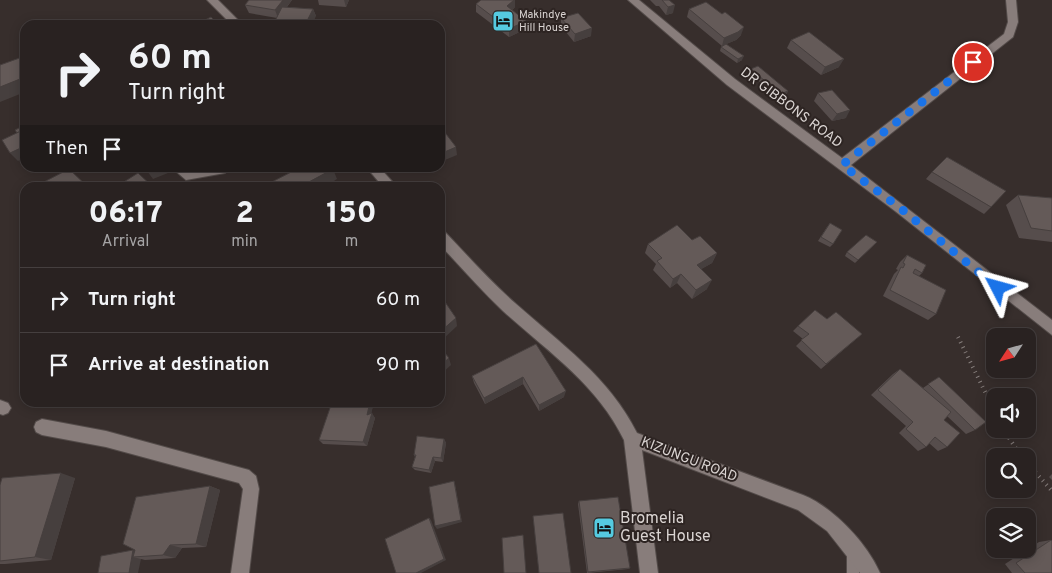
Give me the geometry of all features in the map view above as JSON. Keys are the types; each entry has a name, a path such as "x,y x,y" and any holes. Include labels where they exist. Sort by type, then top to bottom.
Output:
{"street":[{"path":"212,0 233,20"},
{"name":"DR GIBBONS ROAD","path":"633,0 731,82 899,207 1052,329"},
{"path":"842,165 1008,35 1013,22 1011,0"},
{"path":"183,172 186,175 203,172"},
{"path":"377,172 386,182"},
{"name":"KIZUNGU ROAD","path":"445,241 504,302 606,393 624,417 632,439 803,503 822,513 844,535 871,573"},
{"path":"42,427 106,439 242,476 250,482 252,488 240,573"},
{"path":"632,439 649,573"}],"lane":[{"path":"853,548 853,573"}],"path":[{"path":"958,337 986,394"},
{"path":"1036,473 1052,491"}],"building":[{"path":"249,0 283,0 275,10 245,5"},
{"path":"481,0 514,0 507,6 526,21 509,29 476,4"},
{"path":"662,0 669,0 675,5 668,7"},
{"path":"706,2 722,14 725,12 744,27 724,38 689,9"},
{"path":"282,7 313,9 308,20 276,20"},
{"path":"578,13 592,28 575,34 561,18"},
{"path":"809,32 844,59 825,67 791,40"},
{"path":"726,44 744,56 738,59 721,47"},
{"path":"20,58 20,79 0,87 0,65"},
{"path":"758,66 788,91 780,94 751,69"},
{"path":"832,90 850,110 837,114 818,93"},
{"path":"20,128 20,132 17,133 15,130"},
{"path":"20,131 20,148 10,153 2,140"},
{"path":"445,133 456,147 445,152"},
{"path":"947,157 1006,191 991,207 932,172"},
{"path":"63,172 72,172 83,182 44,182"},
{"path":"291,172 327,172 309,182 272,182"},
{"path":"138,173 148,182 124,182"},
{"path":"1018,195 1052,198 1052,231 1031,228"},
{"path":"830,223 842,230 833,244 821,237"},
{"path":"677,225 692,240 700,236 717,253 697,265 712,280 696,290 681,274 673,279 657,261 662,258 648,244"},
{"path":"866,235 877,242 858,260 847,252"},
{"path":"907,255 926,265 922,273 915,269 913,273 946,290 936,314 890,290 901,267 903,268 905,264 903,263"},
{"path":"445,302 456,318 445,328"},
{"path":"815,310 827,319 836,312 862,334 826,364 801,340 809,334 798,326"},
{"path":"536,344 566,391 539,405 523,377 484,398 472,376"},
{"path":"445,353 449,358 445,362"},
{"path":"900,369 951,412 944,420 960,433 947,447 935,437 926,447 906,429 913,422 878,390"},
{"path":"939,377 986,422 975,430 928,384"},
{"path":"330,407 369,407 367,415 372,413 363,442 319,440"},
{"path":"417,436 444,439 441,458 433,457 429,470 412,467 416,455 414,455"},
{"path":"61,473 35,557 0,561 0,485 2,478"},
{"path":"454,481 461,520 435,526 429,487"},
{"path":"210,486 196,544 170,545 163,555 133,557 135,550 123,544 136,497"},
{"path":"618,497 630,568 588,572 579,501"},
{"path":"563,513 571,573 539,573 533,516"},
{"path":"429,518 444,559 416,573 396,573 385,539"},
{"path":"523,535 526,573 504,573 502,538"},
{"path":"1052,541 1052,573 1025,573 1016,563 1024,558 1036,558 1036,550"},
{"path":"133,550 129,573 98,573 101,556"}],"place":[{"name":"Makindye Hill House","path":"503,21"},
{"name":"Bromelia Guest House","path":"604,528"}],"route":[{"path":"973,62 842,165 899,207 998,288"}]}
